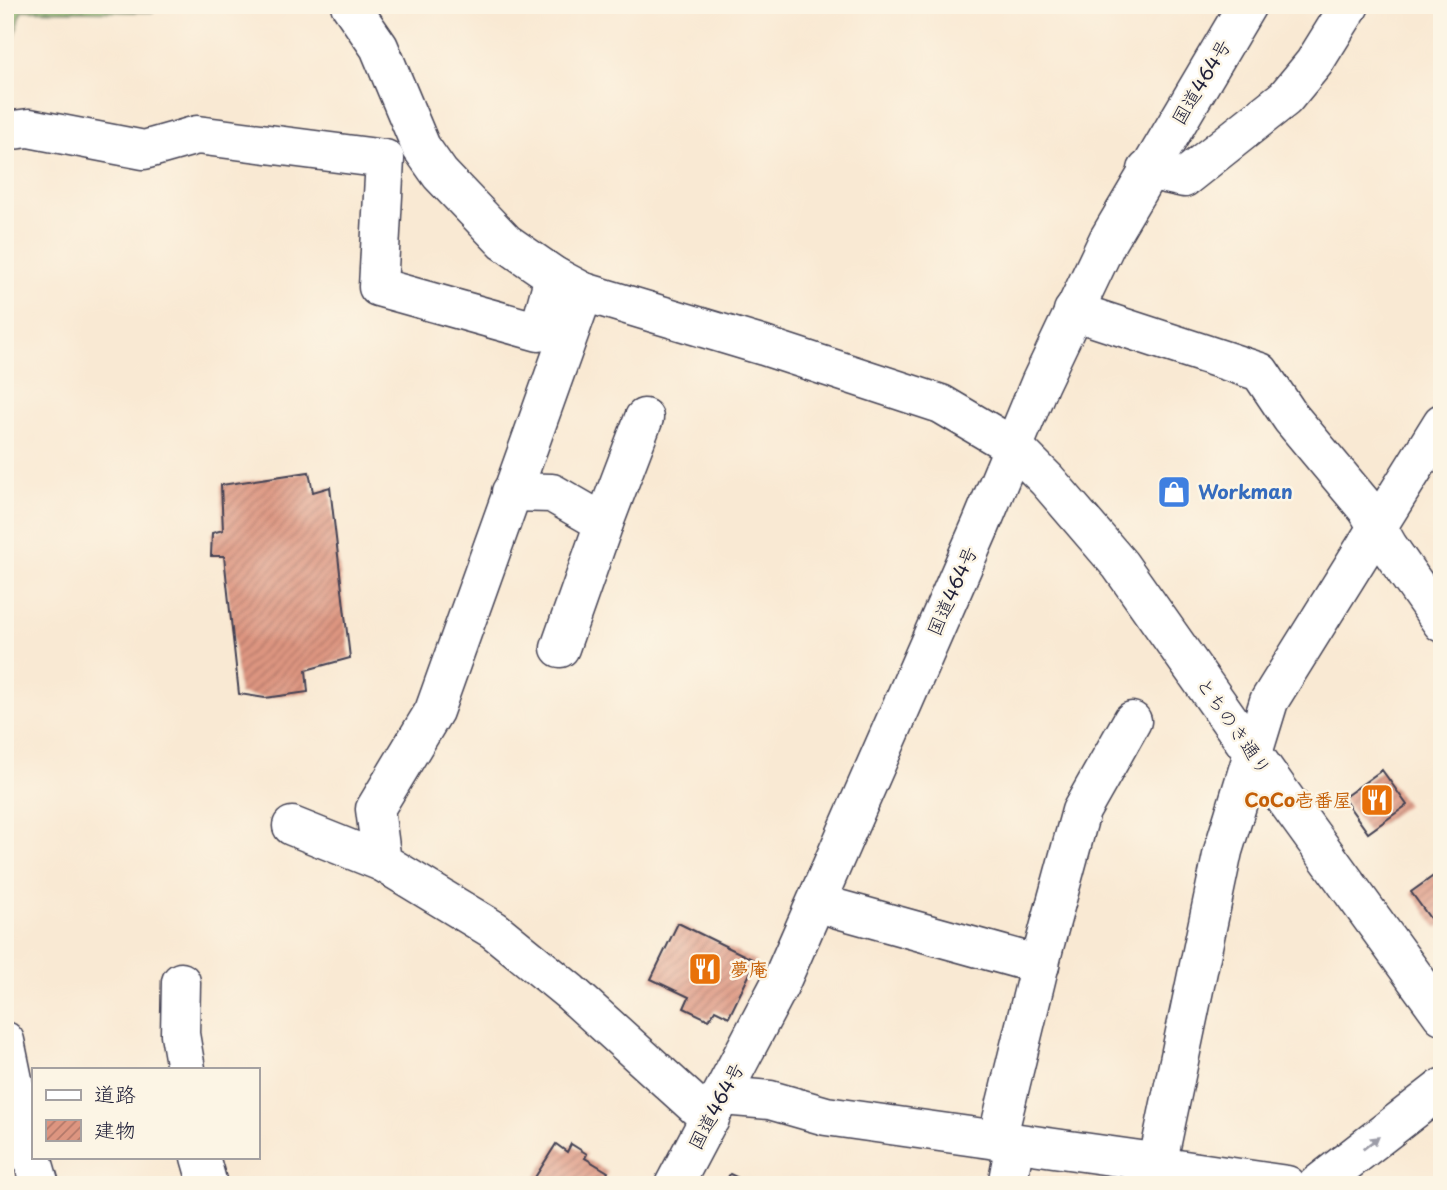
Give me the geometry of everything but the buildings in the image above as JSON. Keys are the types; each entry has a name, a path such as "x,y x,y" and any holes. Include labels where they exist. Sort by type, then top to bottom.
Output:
{"main road":[{"name":"とちのき通り","path":"350,5 379,47 421,147 440,174 505,242 569,284 941,404 1014,447 1120,565 1442,1015"},
{"path":"376,5 434,139 467,203"},
{"name":"国道464号","path":"674,1185 780,984 1073,311 1147,170 1247,5"},
{"path":"1147,170 1184,178 1285,98 1314,63 1350,5"},
{"path":"5,131 29,128 144,150 197,135 385,159 378,287 539,332 569,284"},
{"path":"382,862 374,809 434,710 512,492 569,284"},
{"path":"1073,311 1260,372 1292,418 1367,509 1388,545 1442,622"},
{"path":"560,648 644,418"},
{"path":"1155,1175 1223,851 1269,701 1442,423"},
{"path":"512,492 552,493 604,523"},
{"path":"1007,1185 1006,1141 1040,965 1081,811 1132,721"},
{"path":"292,826 382,862 494,930 716,1107 769,1100 826,1116 1140,1160 1155,1175 1287,1185"},
{"path":"817,901 1040,965"},
{"path":"181,982 180,1034 186,1068"},
{"path":"5,1041 32,1157"},
{"path":"1317,1185 1442,1088"},
{"path":"32,1158 40,1185"},
{"path":"200,1158 208,1185"}],"green space":[{"path":"5,5 157,5 153,12 22,10 5,72"}],"place":[{"name":"Workman","path":"1174,492"},
{"name":"CoCo壱番屋","path":"1377,800"},
{"name":"夢庵","path":"705,969"}]}
